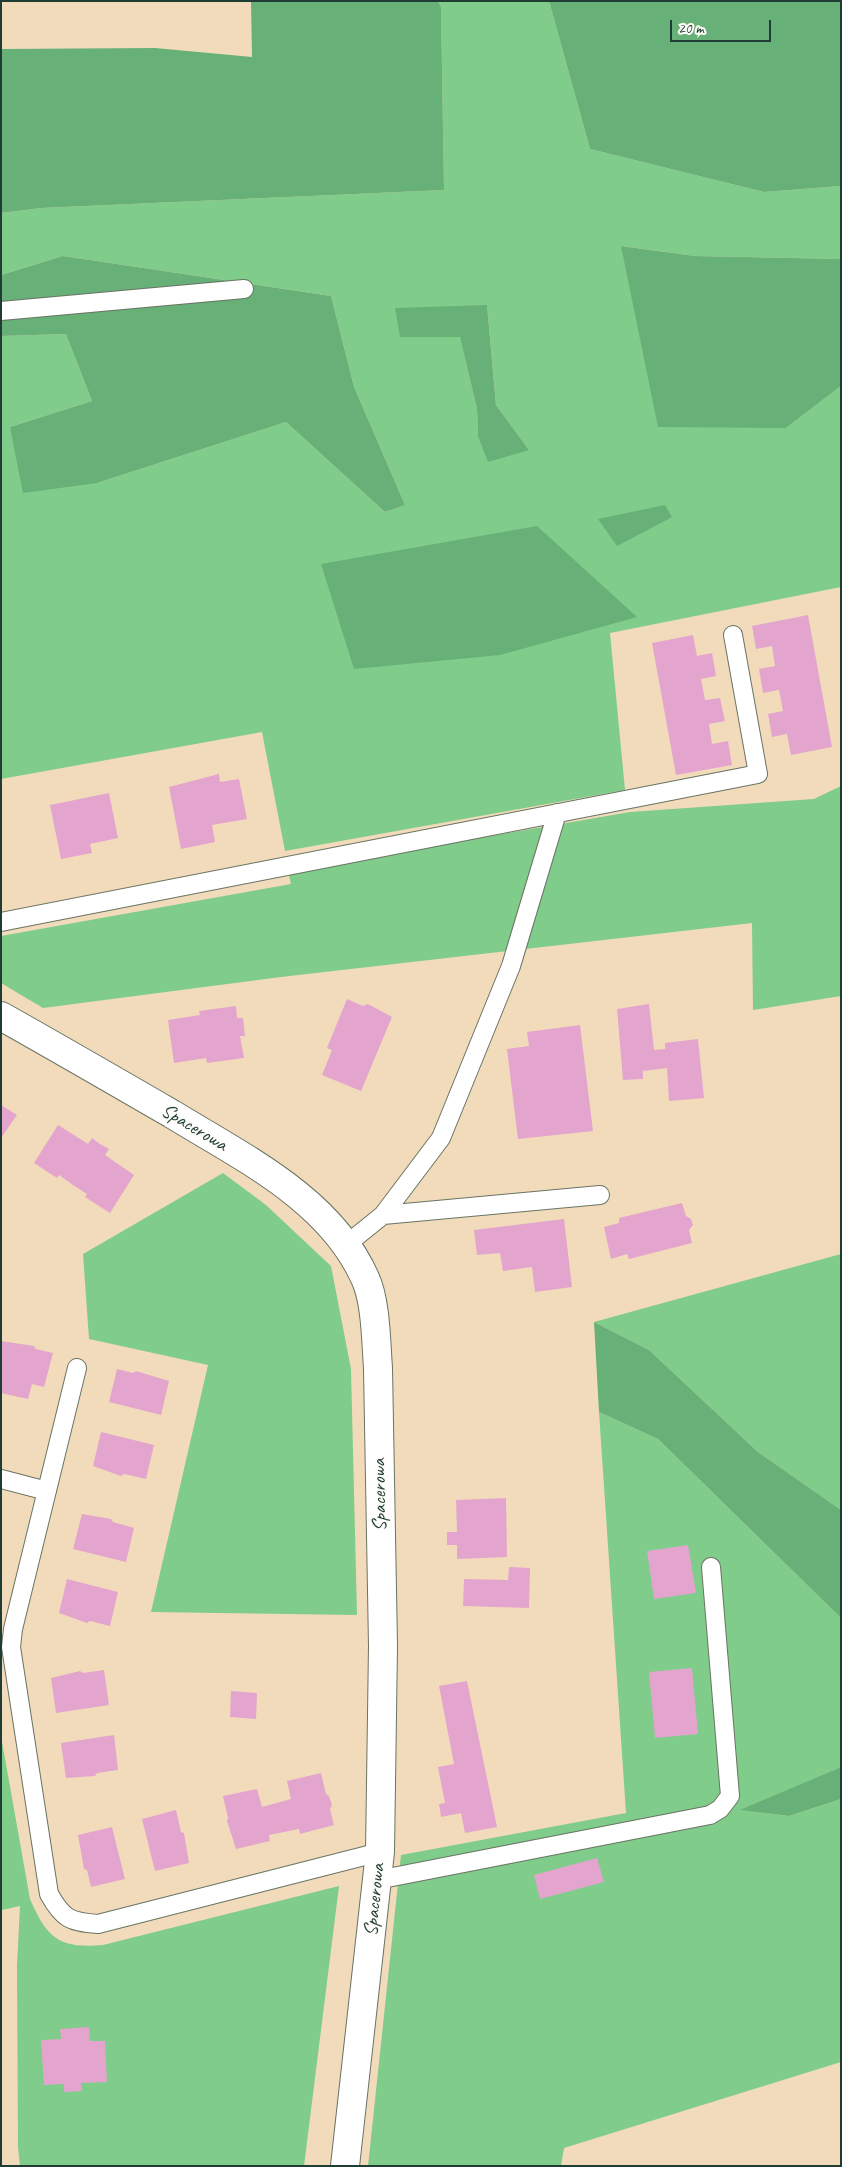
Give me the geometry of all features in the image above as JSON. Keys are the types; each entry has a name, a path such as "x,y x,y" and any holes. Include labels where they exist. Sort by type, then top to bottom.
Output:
{"street":[{"name":"Spacerowa","path":"1,1016 235,1152 320,1213 347,1244 366,1280 375,1323 378,1368 383,1646 380,1852 345,2166"}],"lane":[{"path":"1,311 244,289"},
{"path":"1,922 758,774 733,635"},
{"path":"347,1244 383,1215 441,1138 511,966 557,813"},
{"path":"383,1215 600,1195"},
{"path":"77,1368 12,1629 11,1647 49,1894 59,1912 78,1922 98,1924 380,1852"},
{"path":"1,1479 47,1491"},
{"path":"377,1880 710,1816 720,1809 730,1796 711,1567"}],"green space":[{"path":"251,1 438,1 441,7 444,190 41,208 1,213 1,49 155,48 252,57"},
{"path":"438,1 549,1 590,149 764,192 841,186 841,259 695,256 622,246 786,428 841,386 841,587 610,633 625,790 285,851 262,732 1,779 1,336 66,334 92,401 10,427 97,483 286,422 385,512 405,505 354,387 331,296 63,256 1,275 1,213 41,208 444,190 441,7","holes":["487,305 496,405 529,450 478,436 477,409 460,336"]},
{"path":"549,1 841,1 841,186 764,192 590,149"},
{"path":"621,246 695,256 841,259 841,386 786,428 658,427"},
{"path":"63,256 331,296 354,387 405,505 385,512 286,422 97,483 23,493 10,427 92,401 66,334 1,336 1,275"},
{"path":"487,305 496,405 529,450 488,462 478,436 477,409 460,337 400,337 395,308"},
{"path":"665,505 672,517 617,546 598,519"},
{"path":"537,526 637,617 500,655 354,669 321,564"},
{"path":"841,786 841,996 753,1010 752,923 281,977 43,1008 1,983 1,936 291,884 288,871 630,812 814,799"},
{"path":"223,1173 266,1205 331,1266 351,1369 357,1615 151,1612 208,1365 89,1339 83,1254"},
{"path":"841,1254 841,1510 758,1452 649,1350 594,1322"},
{"path":"594,1322 649,1350 758,1452 841,1510 841,1618 658,1439 599,1412"},
{"path":"599,1412 658,1439 841,1618 841,1767 742,1810 789,1816 841,1799 841,2062 564,2148 561,2166 368,2166 401,1855 626,1813"},
{"path":"1,1736 30,1899 42,1923 49,1932 65,1942 75,1945 103,1945 339,1886 304,2166 20,2166 18,2147 17,1966 20,1906 2,1910 1,1907"},
{"path":"841,1767 841,1799 789,1816 740,1810"}],"building":[{"path":"808,615 832,747 791,755 787,734 772,737 768,714 783,711 779,690 763,693 759,669 775,666 772,646 756,649 752,626"},
{"path":"693,635 697,656 712,653 716,676 701,679 705,700 720,698 725,721 709,724 712,744 728,741 732,765 676,775 652,643"},
{"path":"219,774 220,782 239,779 247,819 212,825 215,842 181,849 169,787"},
{"path":"109,793 118,838 90,844 92,853 61,859 50,805"},
{"path":"347,999 363,1006 368,1004 392,1017 361,1091 322,1075 332,1050 327,1048"},
{"path":"649,1004 654,1050 665,1049 665,1043 698,1039 704,1098 669,1101 667,1068 643,1071 643,1079 623,1080 617,1009"},
{"path":"236,1006 237,1018 243,1018 245,1036 240,1036 244,1058 207,1063 206,1058 174,1063 168,1020 200,1015 199,1011"},
{"path":"580,1025 593,1131 518,1139 507,1049 529,1046 527,1032"},
{"path":"1,1105 17,1115 1,1138"},
{"path":"58,1125 88,1144 92,1138 109,1149 105,1155 134,1175 110,1213 85,1197 87,1194 59,1175 57,1178 34,1163"},
{"path":"682,1203 686,1216 691,1219 693,1225 689,1230 692,1243 629,1259 627,1254 611,1259 604,1227 619,1223 619,1218"},
{"path":"564,1219 572,1287 535,1292 532,1267 503,1271 500,1253 477,1255 474,1230"},
{"path":"1,1341 34,1346 36,1349 53,1353 44,1387 32,1384 28,1399 1,1393"},
{"path":"117,1369 133,1373 136,1371 169,1381 161,1415 109,1402"},
{"path":"101,1432 154,1445 146,1479 124,1474 121,1476 93,1466"},
{"path":"506,1498 507,1557 457,1559 457,1545 447,1545 447,1532 457,1532 456,1500"},
{"path":"82,1514 111,1519 113,1522 134,1528 126,1562 73,1549"},
{"path":"688,1545 696,1593 654,1599 647,1551"},
{"path":"509,1567 530,1568 529,1608 463,1606 464,1579 508,1580"},
{"path":"67,1579 118,1592 110,1626 90,1621 87,1623 59,1613"},
{"path":"692,1668 698,1734 655,1738 649,1672"},
{"path":"104,1670 109,1705 56,1713 51,1678 80,1671 83,1673"},
{"path":"467,1681 497,1827 465,1833 461,1813 441,1817 439,1804 445,1803 438,1767 454,1764 439,1686"},
{"path":"231,1691 257,1693 256,1719 230,1717"},
{"path":"114,1735 118,1770 97,1773 95,1776 66,1778 61,1743"},
{"path":"321,1773 326,1794 329,1796 332,1805 330,1809 334,1825 300,1834 299,1829 269,1835 270,1841 236,1849 227,1821 223,1796 257,1789 262,1807 291,1799 287,1781"},
{"path":"176,1810 181,1832 184,1833 189,1863 155,1871 142,1819"},
{"path":"112,1827 125,1879 91,1887 87,1870 84,1869 78,1835"},
{"path":"597,1858 604,1882 540,1899 534,1875"},
{"path":"89,2027 90,2041 105,2041 107,2082 81,2083 82,2091 64,2092 64,2084 44,2085 41,2040 61,2039 60,2029"}]}
